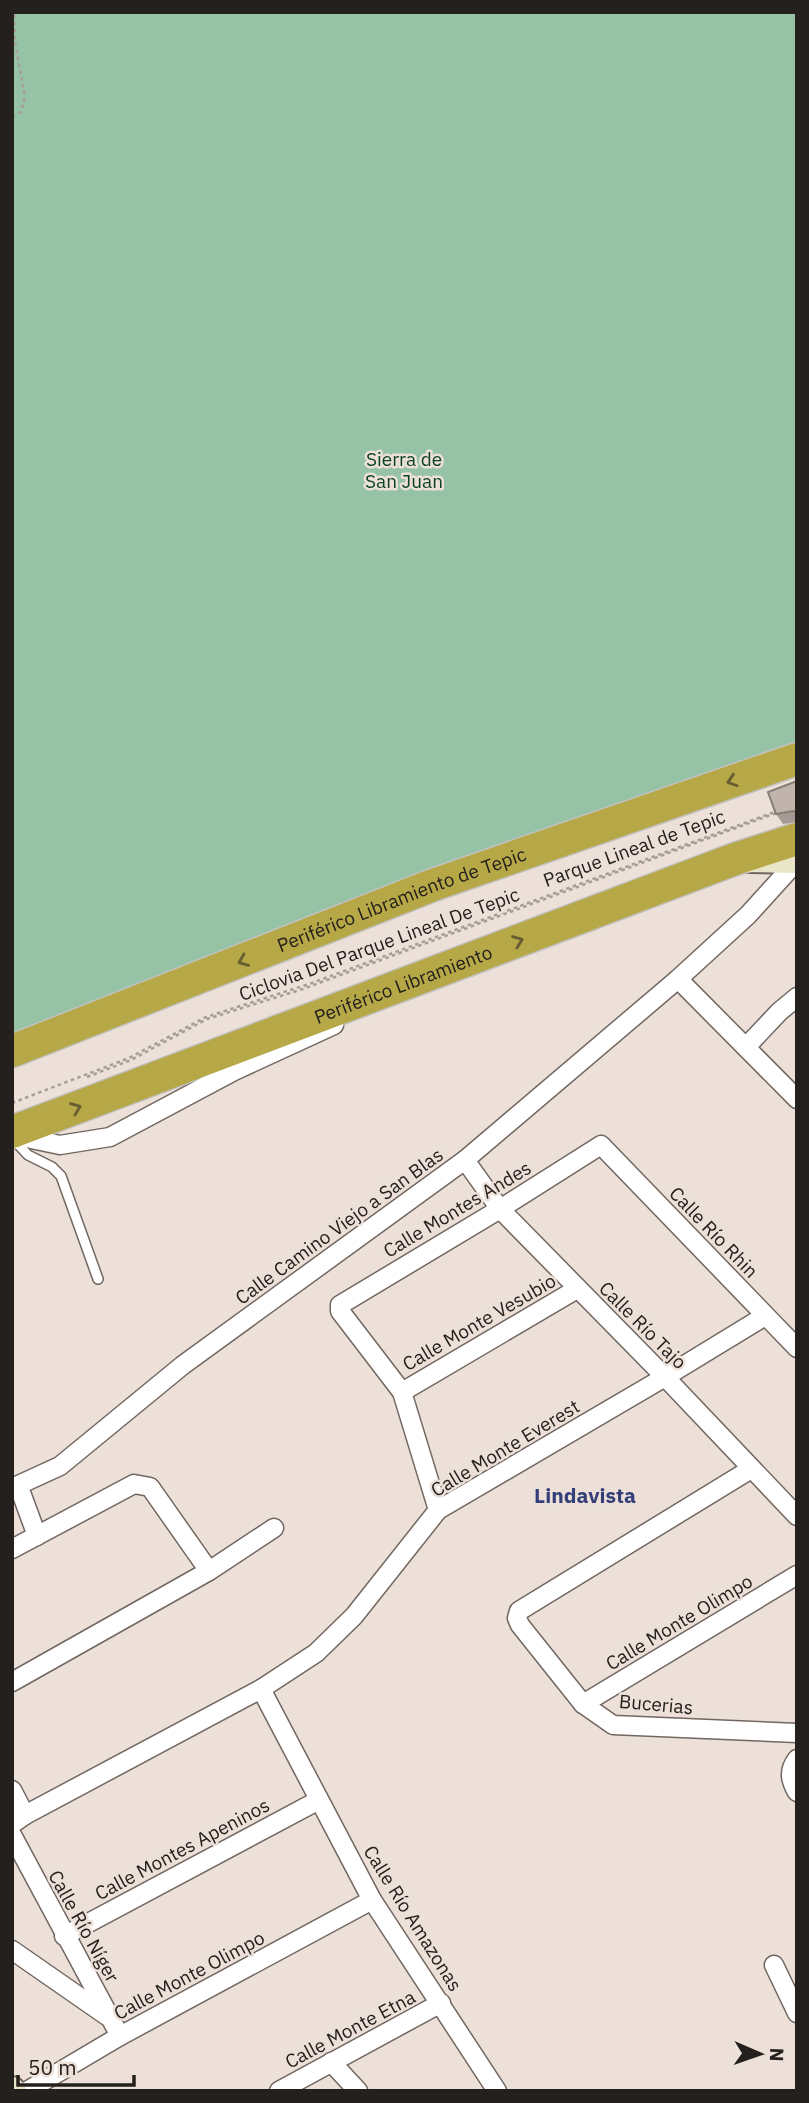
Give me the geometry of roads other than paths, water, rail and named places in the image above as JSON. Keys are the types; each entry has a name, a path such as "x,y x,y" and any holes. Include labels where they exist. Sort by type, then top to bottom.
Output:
{"highway":[{"name":"Periférico Libramiento de Tepic","path":"12,1051 433,885 797,759"},
{"name":"Periférico Libramiento","path":"12,1135 393,987 735,859 788,819"}],"street":[{"path":"735,859 797,861"},
{"name":"Calle Camino Viejo a San Blas","path":"16,1488 60,1466 183,1365 465,1160 678,979 748,915 797,861"},
{"path":"678,979 797,1099"},
{"path":"746,1047 797,997"},
{"name":"Calle Montes Andes","path":"401,1392 340,1311 340,1304 500,1209 601,1145"},
{"name":"Calle Río Rhin","path":"601,1145 797,1348"},
{"name":"Calle Río Tajo","path":"465,1160 500,1209 797,1516"},
{"name":"Calle Monte Vesubio","path":"401,1392 577,1289"},
{"name":"Calle Monte Everest","path":"18,1819 261,1689 316,1653 354,1616 438,1510 765,1315"},
{"path":"401,1392 438,1510"},
{"name":"Bucerias","path":"751,1469 519,1611 517,1618 583,1704 613,1725 797,1733"},
{"path":"12,1549 134,1484 142,1484 150,1487 209,1571"},
{"path":"16,1488 37,1536"},
{"path":"12,1682 209,1571 274,1528"},
{"name":"Calle Monte Olimpo","path":"583,1704 797,1575"},
{"name":"Calle Río Amazonas","path":"261,1689 372,1900 497,2091"},
{"path":"794,1787 792,1765 797,1759"},
{"path":"12,1790 18,1819"},
{"name":"Calle Montes Apeninos","path":"64,1936 319,1800"},
{"name":"Calle Río Níger","path":"12,1835 120,2036"},
{"name":"Calle Monte Olimpo","path":"27,2091 120,2036 372,1900"},
{"path":"12,1950 112,2019"},
{"path":"774,1965 797,2013"},
{"name":"Calle Monte Etna","path":"279,2091 440,2003"},
{"path":"331,2062 358,2091"}],"lane":[{"path":"12,1135 28,1155 52,1167 61,1176 98,1279"}],"district":[{"name":"Lindavista","path":"585,1496"}],"park label":[{"name":"Sierra de San Juan","path":"404,470"}]}
